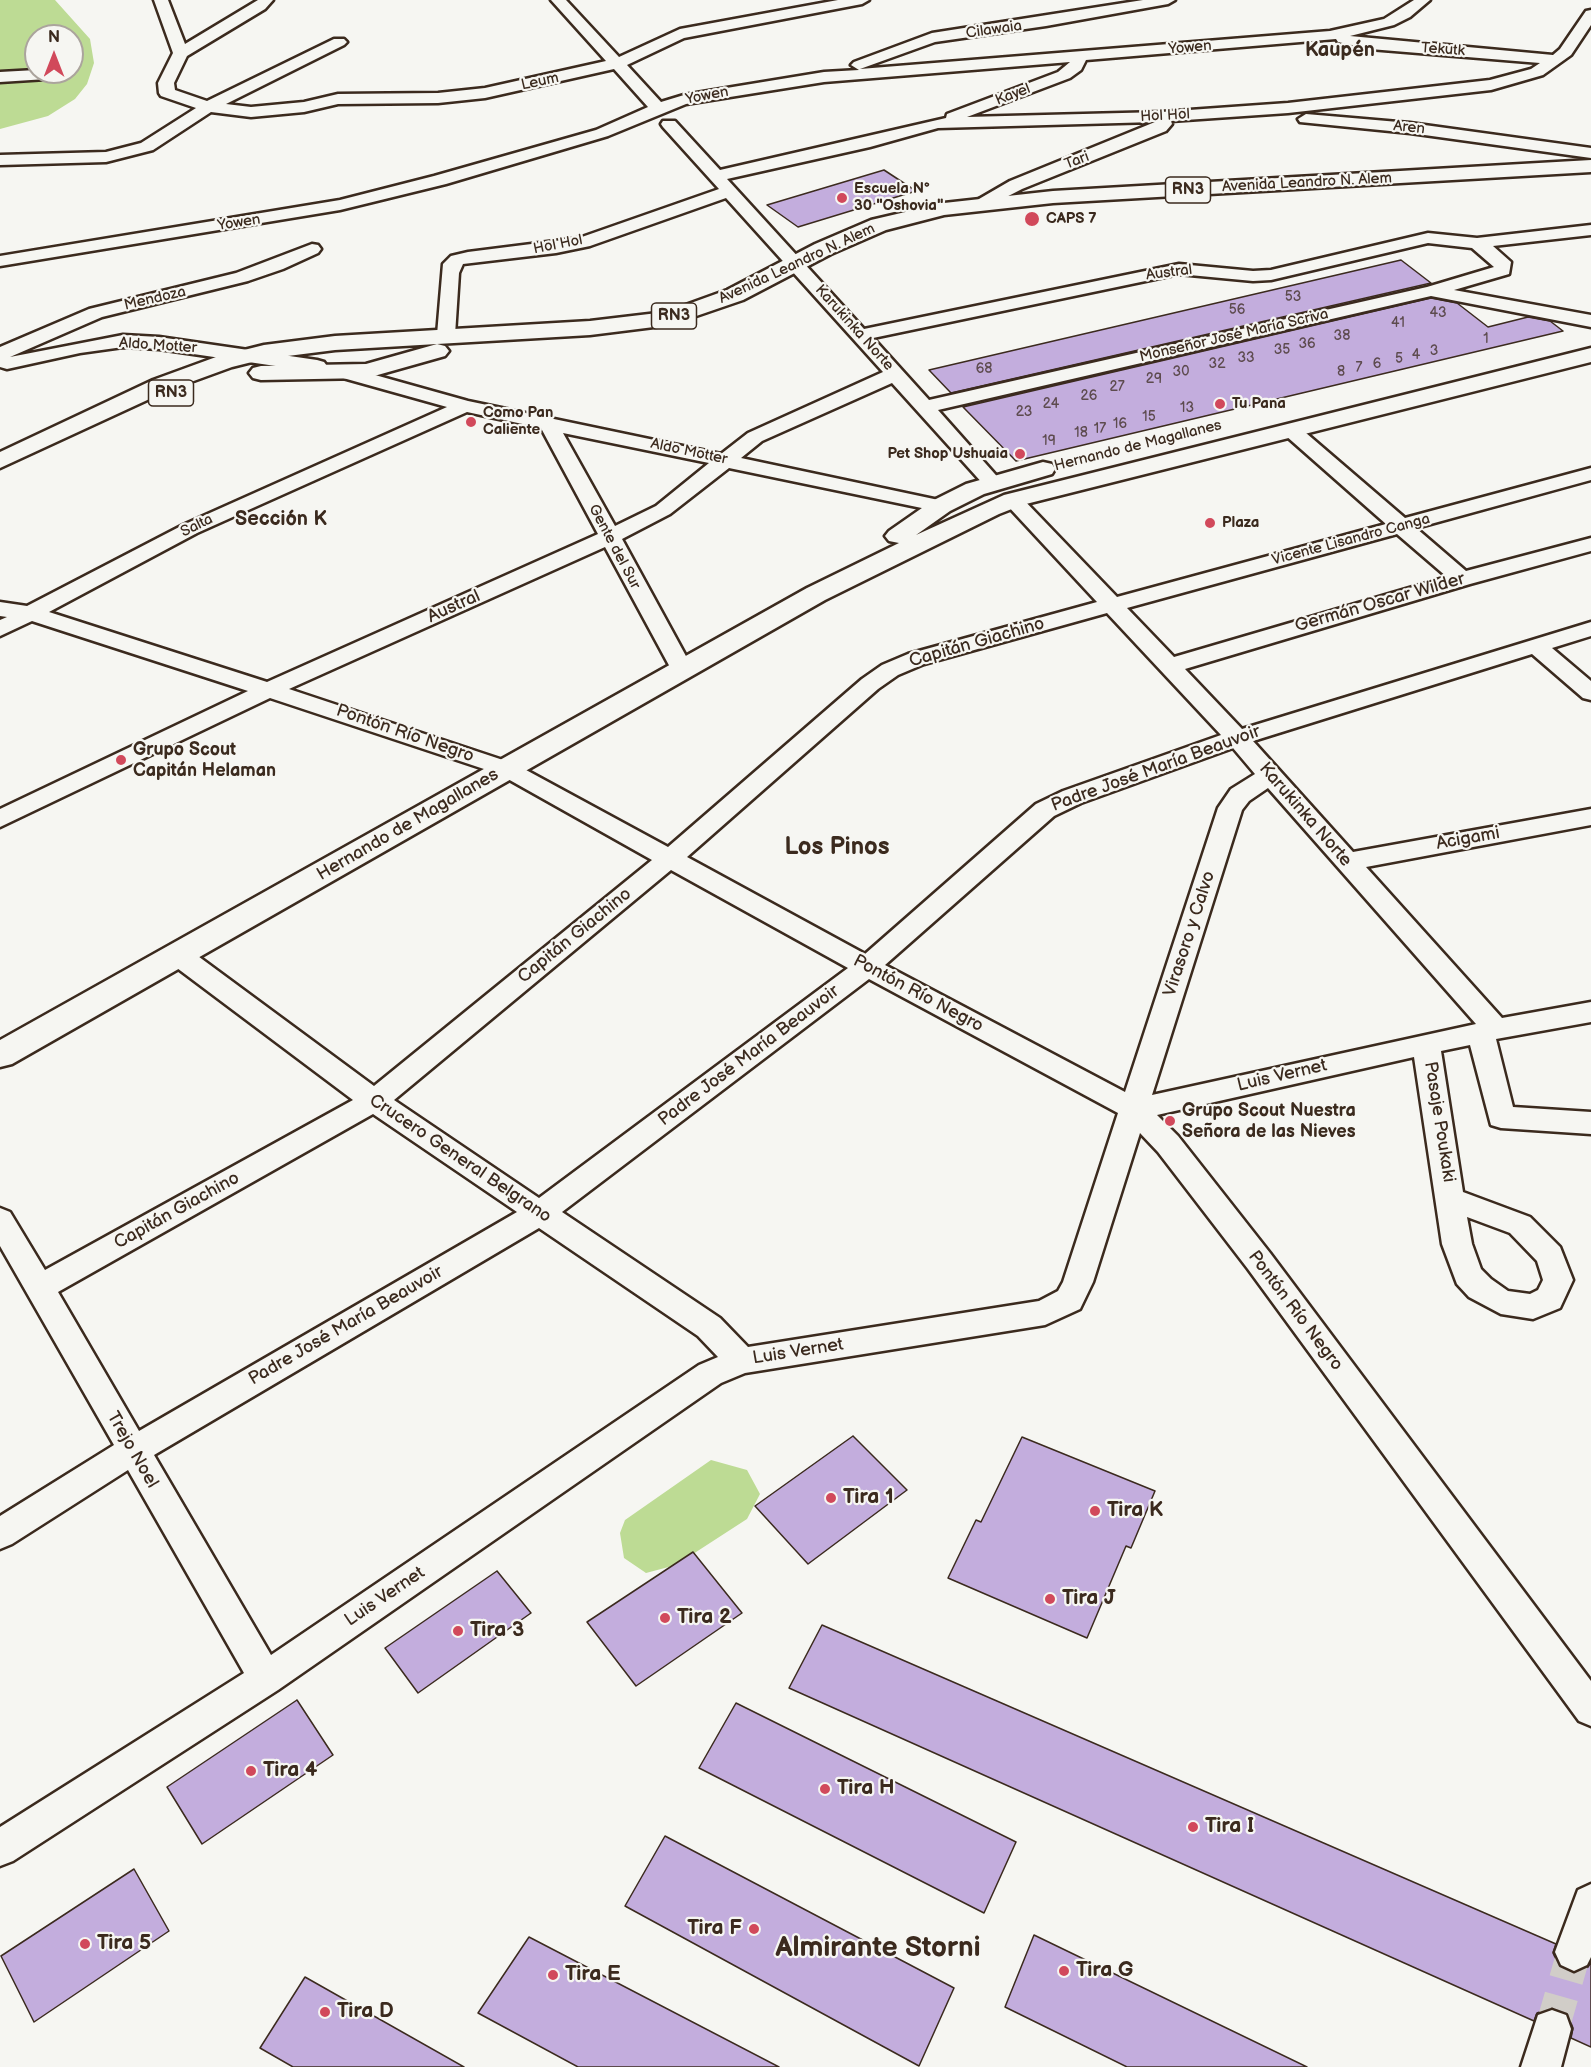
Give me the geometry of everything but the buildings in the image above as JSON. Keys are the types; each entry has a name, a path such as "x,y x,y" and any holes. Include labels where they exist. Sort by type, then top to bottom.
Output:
{"main road":[{"name":"Avenida Leandro N. Alem","path":"0,461 161,385 249,356 335,344 631,324 670,318 735,295 879,225 906,217 985,203 1591,166"},
{"name":"Avenida Leandro N. Alem","path":"26,449 201,384 229,376 328,369 376,369 397,361 542,330"},
{"name":"Hernando de Magallanes","path":"816,594 940,507 992,482 1591,333"},
{"path":"382,341 398,349 397,361"},
{"path":"328,369 315,361 320,351 335,344"},
{"name":"Hernando de Magallanes","path":"0,1055 816,594 1012,500 1591,355"}],"street":[{"path":"161,0 181,53 261,6 266,0"},
{"path":"558,0 658,108"},
{"name":"Leum","path":"181,53 166,83 168,93 208,107 251,112 277,111 338,99 438,98 484,93 616,64 680,34 862,0"},
{"path":"1085,0 1104,11"},
{"name":"Cilawaia","path":"824,77 932,38 1168,0"},
{"name":"Yowen","path":"0,261 340,205 440,180 602,133 658,108 684,100 824,77 1330,36 1389,22 1405,14 1423,0"},
{"name":"Hol Hol","path":"716,176 870,142 937,123 1161,117 1371,100 1491,85 1537,72 1556,60 1566,52 1591,14"},
{"name":"Tekutk","path":"1330,36 1370,44 1556,60"},
{"path":"0,160 106,157 147,147 208,107 339,42"},
{"path":"888,54 895,63 914,69"},
{"name":"Kayel","path":"937,123 1064,75 1076,67 1080,57"},
{"path":"0,77 24,75"},
{"name":"Aren","path":"1227,112 1410,128 1591,153"},
{"name":"Tari","path":"985,203 1016,185 1160,128 1164,124 1161,117"},
{"name":"Karukinka Norte","path":"669,124 862,335 992,482"},
{"name":"Hol Hol","path":"446,335 450,273 452,264 458,260 468,256 556,248 584,242 730,191"},
{"name":"Austral","path":"862,335 1179,269 1253,276 1271,275 1428,238 1477,243 1591,230"},
{"name":"Monseñor José María Scriva","path":"925,407 1431,291 1503,270 1502,262 1477,243"},
{"name":"Mendoza","path":"0,354 96,313 242,277 312,249"},
{"path":"1431,291 1591,321"},
{"name":"Aldo Motter","path":"0,365 80,347 123,341 159,343 249,356 328,369 438,399 940,507"},
{"name":"Aldo Motter","path":"397,361 438,399"},
{"name":"Austral","path":"0,819 271,690 609,537 663,510 755,438 895,374"},
{"name":"Salta","path":"0,629 190,529 465,405"},
{"name":"Gente del Sur","path":"548,423 682,669"},
{"path":"1292,430 1462,579"},
{"name":"Vicente Lisandro Canga","path":"1112,605 1591,474"},
{"name":"Karukinka Norte","path":"1012,500 1237,738 1489,1030"},
{"name":"Germán Oscar Wilder","path":"1169,666 1462,579 1591,544"},
{"name":"Capitán Giachino","path":"39,1288 374,1101 669,858 870,684 890,670 916,659 1112,605"},
{"name":"Pontón Río Negro","path":"0,609 30,613 507,769 867,967 1134,1109 1168,1144 1258,1261 1591,1709"},
{"name":"Padre José María Beauvoir","path":"0,1534 132,1451 540,1213 867,967 1026,824 1045,810 1072,797 1237,738 1591,629"},
{"path":"1536,646 1591,693"},
{"name":"Virasoro y Calvo","path":"1134,1109 1230,808 1240,795 1270,775"},
{"name":"Acigami","path":"1346,862 1591,817"},
{"name":"Crucero General Belgrano","path":"178,955 374,1101 709,1327 742,1361"},
{"name":"Luis Vernet","path":"0,1848 266,1678 710,1374 742,1361 1045,1313 1069,1300 1078,1282 1134,1109 1489,1030 1591,1012"},
{"path":"1489,1030 1501,1117 1591,1123"},
{"name":"Pasaje Poukaki","path":"1426,1044 1451,1199"},
{"name":"Trejo Noel","path":"0,1220 132,1451 266,1678"},
{"path":"1574,1952 1591,1903"},
{"path":"1541,2067 1552,2029"}],"green space":[{"path":"0,0 55,0 77,24 24,24 24,84 84,84 84,32 90,39 94,63 87,84 75,99 48,116 0,129"},
{"path":"711,1460 747,1470 760,1494 747,1519 676,1565 646,1573 624,1558 620,1533 625,1520"}],"tunnel":[{"path":"1552,2029 1574,1952"}],"place":[{"name":"Escuela N° 30 \"Oshovia\"","path":"842,198"},
{"name":"CAPS 7","path":"1032,219"},
{"name":"Tu Pana","path":"1220,404"},
{"name":"Como Pan Caliente","path":"471,422"},
{"name":"Pet Shop Ushuaia","path":"1020,454"},
{"name":"Plaza","path":"1210,523"},
{"name":"Grupo Scout Capitán Helaman","path":"121,760"},
{"name":"Grupo Scout Nuestra Señora de las Nieves","path":"1170,1121"},
{"name":"Tira 1","path":"831,1498"},
{"name":"Tira K","path":"1095,1511"},
{"name":"Tira J","path":"1050,1599"},
{"name":"Tira 2","path":"665,1618"},
{"name":"Tira 3","path":"458,1631"},
{"name":"Tira 4","path":"251,1771"},
{"name":"Tira H","path":"825,1789"},
{"name":"Tira I","path":"1193,1827"},
{"name":"Tira F","path":"754,1929"},
{"name":"Tira 5","path":"85,1944"},
{"name":"Tira G","path":"1064,1971"},
{"name":"Tira E","path":"553,1975"},
{"name":"Tira D","path":"325,2012"}],"district":[{"name":"Kaupén","path":"1340,51"},
{"name":"Sección K","path":"281,520"},
{"name":"Los Pinos","path":"837,848"},
{"name":"Almirante Storni","path":"878,1949"}]}
